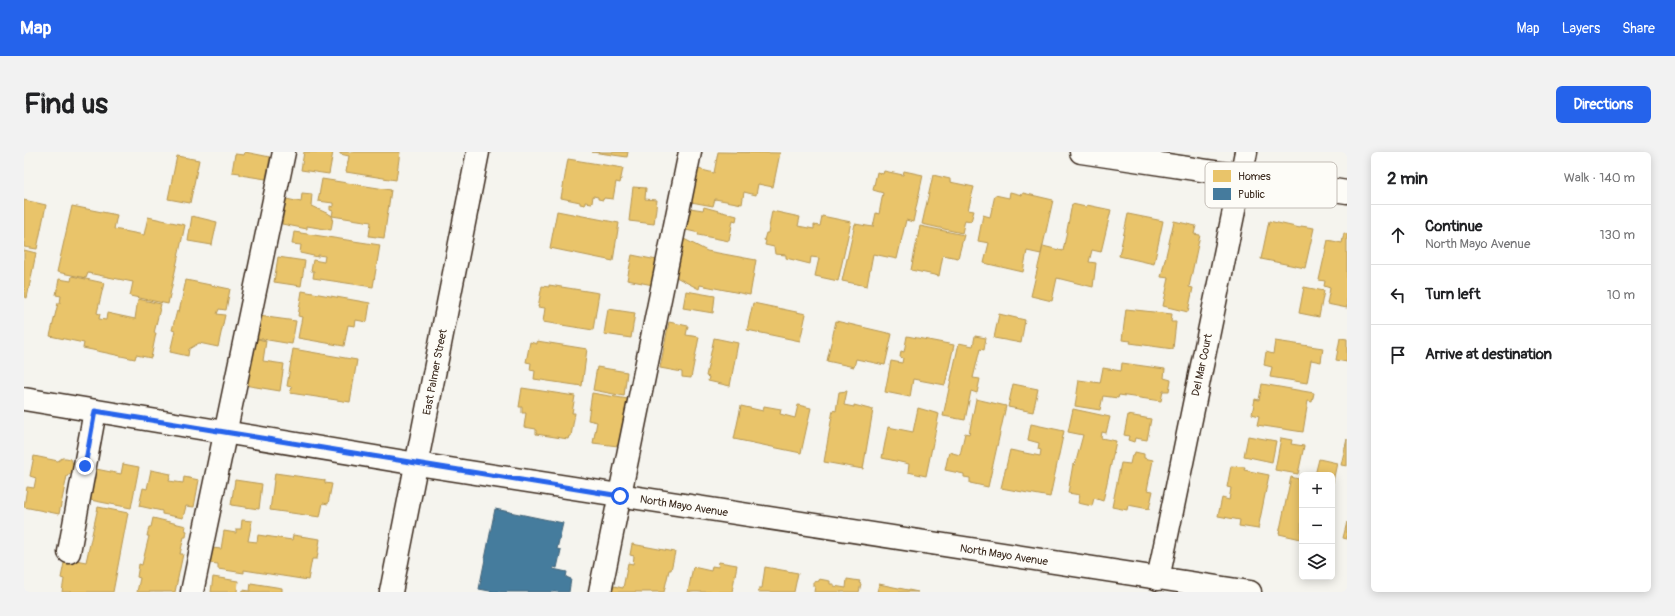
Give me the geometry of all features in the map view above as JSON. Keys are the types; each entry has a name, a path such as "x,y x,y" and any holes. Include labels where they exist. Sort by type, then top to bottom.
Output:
{"street":[{"path":"192,592 284,152"},
{"name":"East Palmer Street","path":"391,592 478,152"},
{"path":"600,592 690,152"},
{"path":"1081,152 1205,171"},
{"name":"Del Mar Court","path":"1244,162 1246,152"},
{"path":"1337,190 1347,192"},
{"name":"Del Mar Court","path":"1158,579 1234,208"},
{"name":"North Mayo Avenue","path":"24,399 620,496 1250,592"},
{"path":"69,552 95,411"}],"building: Homes":[{"path":"245,152 270,157 266,179 240,175 240,173 232,172 235,154 244,155"},
{"path":"304,152 333,152 329,174 301,170"},
{"path":"340,152 400,152 396,180 346,172 349,156 340,154"},
{"path":"592,152 628,152 627,157"},
{"path":"718,152 780,153 773,187 758,184 756,195 744,192 742,204 715,199 713,206 691,202 698,169 714,173"},
{"path":"177,156 199,160 190,203 168,199"},
{"path":"568,159 623,168 620,183 616,182 613,199 604,198 603,200 593,196 592,203 585,202 585,205 580,204 580,202 561,198"},
{"path":"884,171 903,175 904,171 923,175 913,222 906,220 897,259 873,254 867,286 842,281 855,224 873,227 876,213 879,214 883,193 873,190 877,172 883,174"},
{"path":"933,175 950,179 950,182 974,187 968,210 974,211 971,221 965,220 962,233 922,224"},
{"path":"322,179 391,190 384,238 369,236 371,222 332,216 333,211 330,210 330,206 333,207 333,203 318,201"},
{"path":"633,187 646,188 645,199 657,200 654,224 629,221"},
{"path":"1010,192 1022,195 1023,193 1053,200 1041,254 1027,251 1023,272 984,263 989,243 978,241 983,215 990,217 995,195 1009,198"},
{"path":"302,193 312,194 311,206 331,215 333,218 331,230 307,226 307,229 282,224 286,199 301,202"},
{"path":"24,200 46,205 37,249 24,247"},
{"path":"1072,204 1086,207 1087,205 1111,210 1101,252 1092,250 1089,262 1096,263 1093,287 1057,278 1052,301 1031,296 1043,246 1063,251"},
{"path":"72,206 117,215 114,229 144,235 148,217 185,225 168,304 130,296 133,282 88,273 86,278 57,272"},
{"path":"704,207 737,216 736,221 733,220 729,241 698,235 699,233 686,230 690,208 703,210"},
{"path":"557,211 619,223 613,261 550,248"},
{"path":"772,211 800,217 798,226 814,229 814,225 820,226 822,216 851,222 838,281 815,276 819,258 811,257 810,264 786,258 786,255 775,254 774,247 765,245 766,241 764,240 766,233 768,233"},
{"path":"1128,214 1163,221 1154,264 1119,256"},
{"path":"192,216 217,222 212,245 188,241"},
{"path":"1174,221 1196,226 1194,234 1200,235 1189,287 1193,288 1188,312 1163,306 1169,278 1161,277"},
{"path":"1269,221 1300,228 1301,226 1314,228 1305,268 1261,259"},
{"path":"920,226 964,235 958,258 943,255 939,276 911,270"},
{"path":"294,232 380,245 373,287 313,278 314,271 311,271 313,260 324,262 325,256 318,255 318,257 300,253 301,245 292,244"},
{"path":"1344,233 1347,234 1347,308 1327,304 1330,288 1324,286 1325,281 1319,280 1328,240 1342,243"},
{"path":"684,239 707,251 756,260 750,295 700,285 699,289 676,277"},
{"path":"24,250 36,253 27,298 24,297"},
{"path":"632,255 657,260 653,285 627,280"},
{"path":"278,257 305,261 301,286 274,282"},
{"path":"72,276 104,283 97,313 100,314 99,319 106,320 107,313 135,319 138,299 161,304 154,333 156,333 151,358 136,355 135,359 83,348 84,343 50,336 58,303 60,303 61,296 56,295 59,279 71,281"},
{"path":"186,280 230,289 226,310 219,309 217,314 225,315 218,347 199,343 189,349 188,356 170,352 175,331 172,330 177,311 179,312"},
{"path":"549,285 599,293 593,330 543,322 545,308 538,307 542,286 549,287"},
{"path":"1304,287 1324,291 1319,317 1299,313"},
{"path":"302,291 370,303 367,322 356,320 355,326 348,325 344,346 298,338 302,317 298,316"},
{"path":"686,291 715,296 713,313 683,308"},
{"path":"753,303 806,314 800,341 747,330"},
{"path":"608,309 635,313 631,338 604,334"},
{"path":"1126,309 1172,314 1171,322 1176,322 1173,349 1130,343 1131,341 1122,340"},
{"path":"999,314 1025,320 1021,343 994,338"},
{"path":"259,316 296,321 292,344 256,338"},
{"path":"836,321 892,334 885,365 856,359 854,367 827,361"},
{"path":"669,322 688,326 686,335 699,337 691,378 682,377 682,372 660,368"},
{"path":"907,336 954,345 945,385 913,379 910,397 885,392 891,361 902,363 903,358 900,357 901,351 904,352"},
{"path":"975,336 986,338 984,350 980,349 973,378 980,379 977,393 971,391 965,420 943,416 959,343 973,346"},
{"path":"254,338 266,341 263,361 284,364 280,391 244,385"},
{"path":"714,338 738,343 730,386 708,381 709,377 706,376"},
{"path":"1340,338 1347,339 1347,362 1336,360"},
{"path":"537,341 587,349 582,386 534,379 535,371 530,370 531,363 526,362 530,342 537,344"},
{"path":"1275,341 1323,348 1321,362 1311,360 1307,383 1270,377 1272,367 1264,365 1266,352 1273,354"},
{"path":"293,349 357,360 350,402 290,393 292,387 287,386"},
{"path":"1122,363 1165,369 1164,378 1171,380 1169,391 1163,391 1161,401 1119,395 1118,398 1103,396 1100,410 1075,406 1079,380 1100,383 1103,368 1121,371"},
{"path":"597,367 627,372 624,396 593,390"},
{"path":"1013,384 1038,389 1033,412 1008,407"},
{"path":"1262,384 1314,393 1312,402 1308,401 1303,432 1257,425 1259,416 1252,414 1255,399 1259,400"},
{"path":"522,388 575,396 572,413 575,413 571,436 569,436 568,439 536,434 536,429 524,427 526,413 522,413 522,407 519,407"},
{"path":"847,391 844,405 854,407 854,405 873,410 863,469 824,462 833,410 836,411 839,392"},
{"path":"592,393 628,399 618,446 593,443 597,422 588,420"},
{"path":"976,399 1006,406 988,487 970,483 970,478 964,477 964,474 945,470 949,452 960,455 965,433 969,434"},
{"path":"798,405 811,408 801,453 734,439 741,406 763,411 764,406 781,409 780,414 795,418"},
{"path":"918,408 939,414 926,476 908,472 909,464 882,458 888,427 913,432"},
{"path":"1073,409 1110,417 1106,433 1102,432 1101,438 1116,441 1103,501 1094,498 1092,506 1078,503 1080,495 1068,493 1073,464 1075,465 1083,435 1068,432"},
{"path":"1128,415 1151,419 1147,440 1135,438 1134,442 1128,440 1129,436 1124,435"},
{"path":"1031,424 1064,431 1050,497 1001,488 1010,450 1040,456 1041,450 1038,449 1039,443 1028,440"},
{"path":"1248,436 1276,441 1272,462 1244,456"},
{"path":"1281,438 1292,440 1291,444 1304,446 1298,474 1275,470"},
{"path":"1347,439 1347,466 1341,465"},
{"path":"1135,452 1144,454 1144,458 1153,460 1147,490 1153,491 1149,509 1128,505 1127,510 1112,507 1121,463 1130,464 1132,455 1134,456"},
{"path":"34,456 58,461 62,458 71,459 73,464 73,472 67,476 59,514 24,507 27,487 34,488 36,478 30,476"},
{"path":"1319,459 1337,463 1335,472 1316,472"},
{"path":"123,464 139,467 131,508 85,499 91,468 121,474"},
{"path":"1231,466 1245,467 1244,470 1269,475 1258,529 1239,526 1240,520 1218,516 1222,498 1229,500 1231,488 1227,487"},
{"path":"151,470 171,474 169,481 183,483 184,477 199,480 194,507 186,506 183,518 162,514 162,511 139,506 143,488 147,489"},
{"path":"275,473 325,480 325,483 332,484 328,504 323,503 320,517 270,510"},
{"path":"1291,477 1299,479 1299,539 1279,534"},
{"path":"235,480 262,484 259,509 231,505"},
{"path":"98,507 128,513 113,592 62,592 64,579 61,578 65,558 86,562"},
{"path":"153,518 186,526 186,537 184,537 180,554 183,554 175,592 137,592 140,578 137,577 139,564 142,565 149,536 147,536 149,527 151,527"},
{"path":"242,520 252,521 248,541 257,542 258,535 292,540 293,535 320,539 317,559 312,559 308,580 244,570 244,573 218,569 218,564 209,563 212,548 221,549 224,531 236,533 236,529 241,529"},
{"path":"1347,522 1347,539 1343,538"},
{"path":"632,544 675,552 664,592 612,592 614,586 623,588 628,563 633,564 634,556 630,555"},
{"path":"719,562 737,565 732,592 688,592 693,567 711,571 712,566 718,567"},
{"path":"765,567 798,573 794,592 758,592 759,588 762,588"},
{"path":"213,577 238,581 237,592 211,592"},
{"path":"819,579 830,581 830,584 834,584 834,586 846,588 847,579 860,581 859,583 861,584 859,592 814,592 815,586 813,586 813,582 819,581"},
{"path":"251,583 282,588 282,592 242,592 243,590 250,591"},
{"path":"879,584 918,592 877,592"}],"building: Public":[{"path":"495,509 563,523 557,549 561,550 557,568 554,567 553,569 567,572 566,577 571,579 569,592 495,592 479,589"}],"route":[{"path":"85,466 95,411 620,496"}]}
